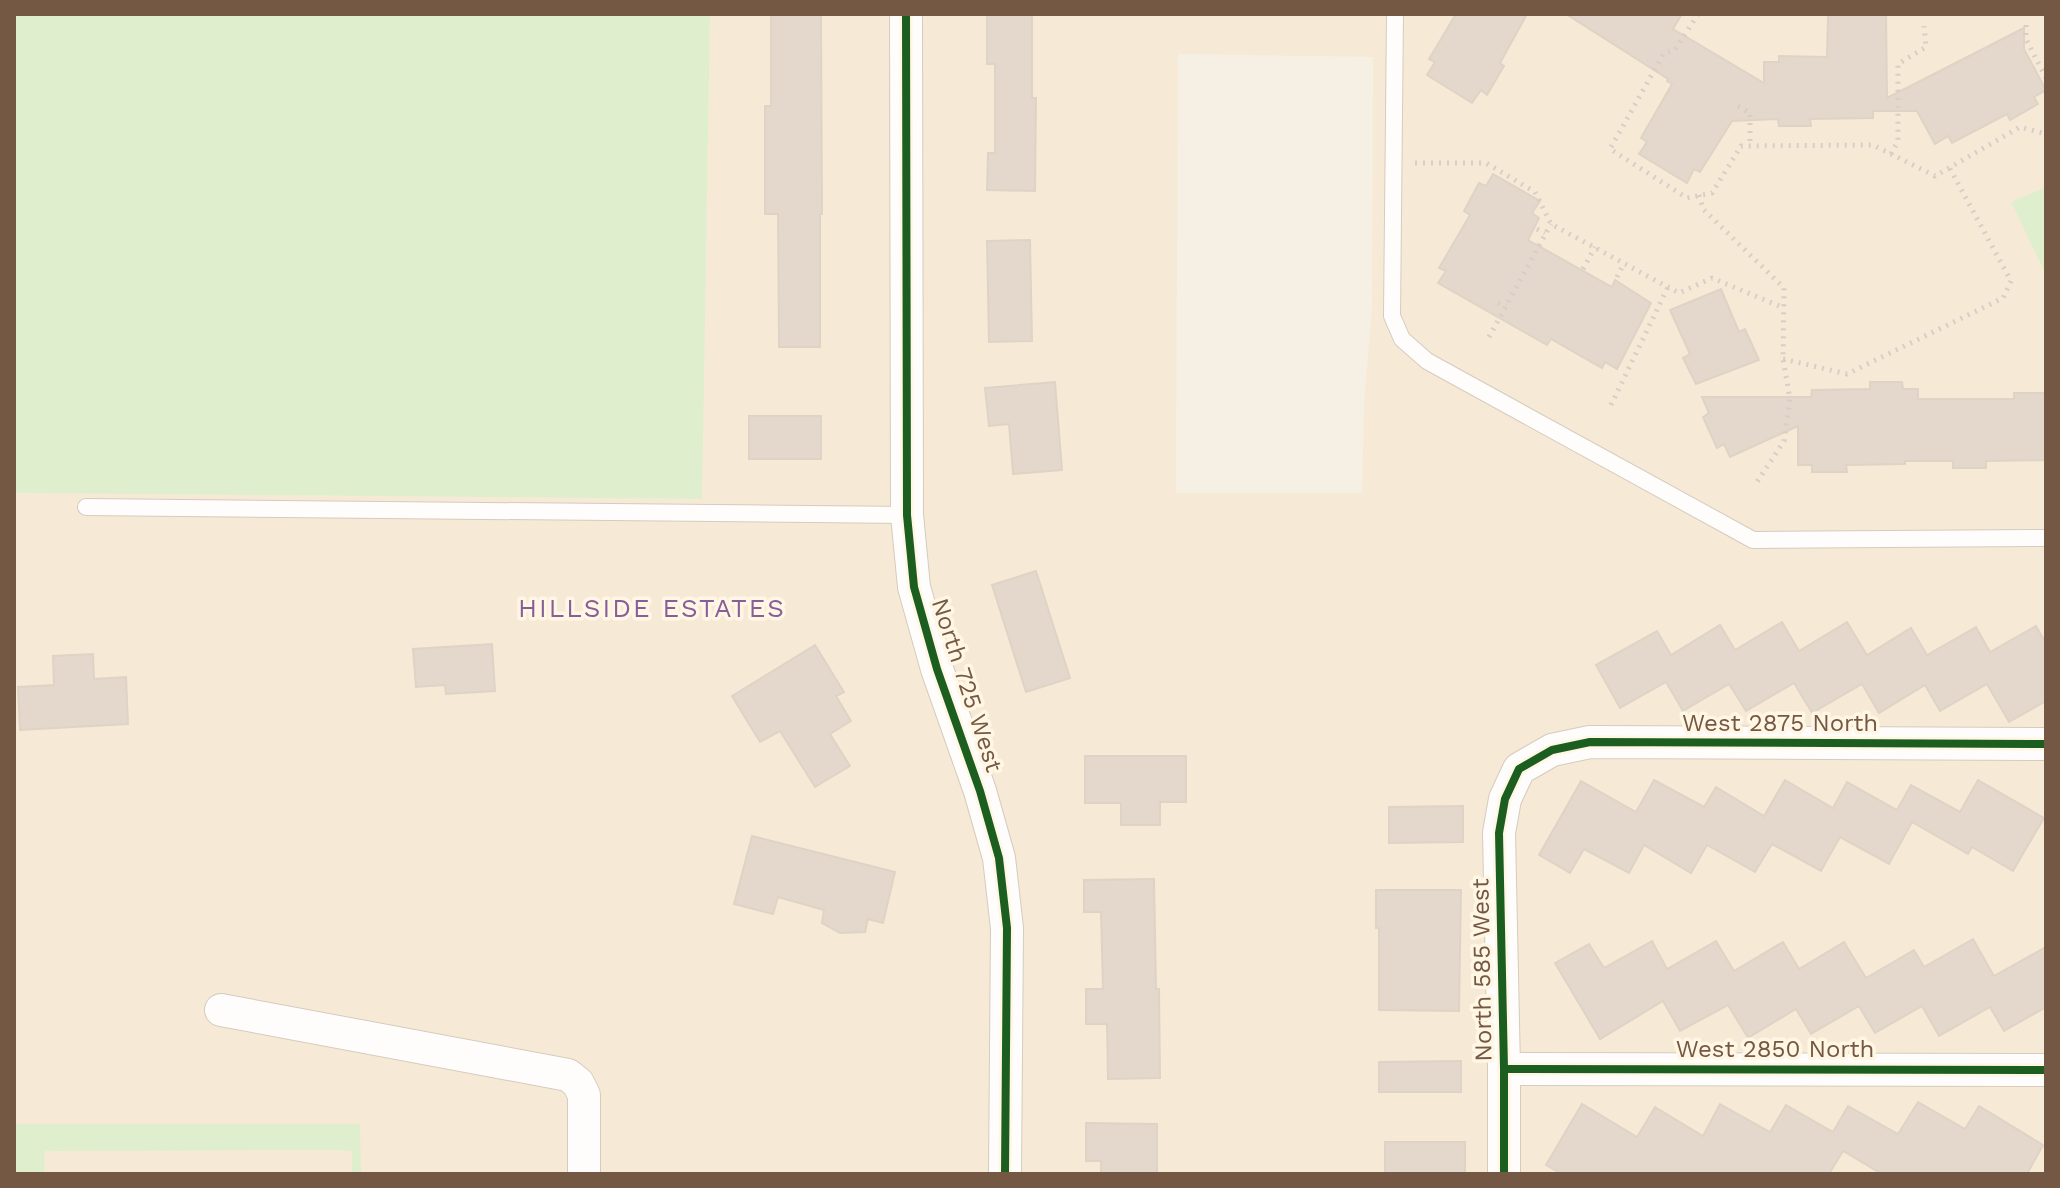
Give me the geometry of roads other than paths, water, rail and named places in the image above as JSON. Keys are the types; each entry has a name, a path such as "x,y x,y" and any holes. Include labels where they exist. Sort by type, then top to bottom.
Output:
{"street":[{"name":"North 725 West","path":"906,14 907,515 914,587 937,669 980,791 999,858 1007,928 1005,1174"},
{"name":"West 2875 North","path":"1519,769 1552,750 1590,742 2046,744"},
{"name":"North 585 West","path":"1504,1174 1499,833 1505,799 1519,769"},
{"path":"221,1010 568,1075 578,1083 584,1095 584,1174"},
{"name":"West 2850 North","path":"1504,1069 2046,1070"}],"lane":[{"path":"1395,14 1392,316 1402,339 1427,361 1753,540 2046,538"},
{"path":"86,507 907,515"}],"district":[{"name":"HILLSIDE ESTATES","path":"652,608"}]}
